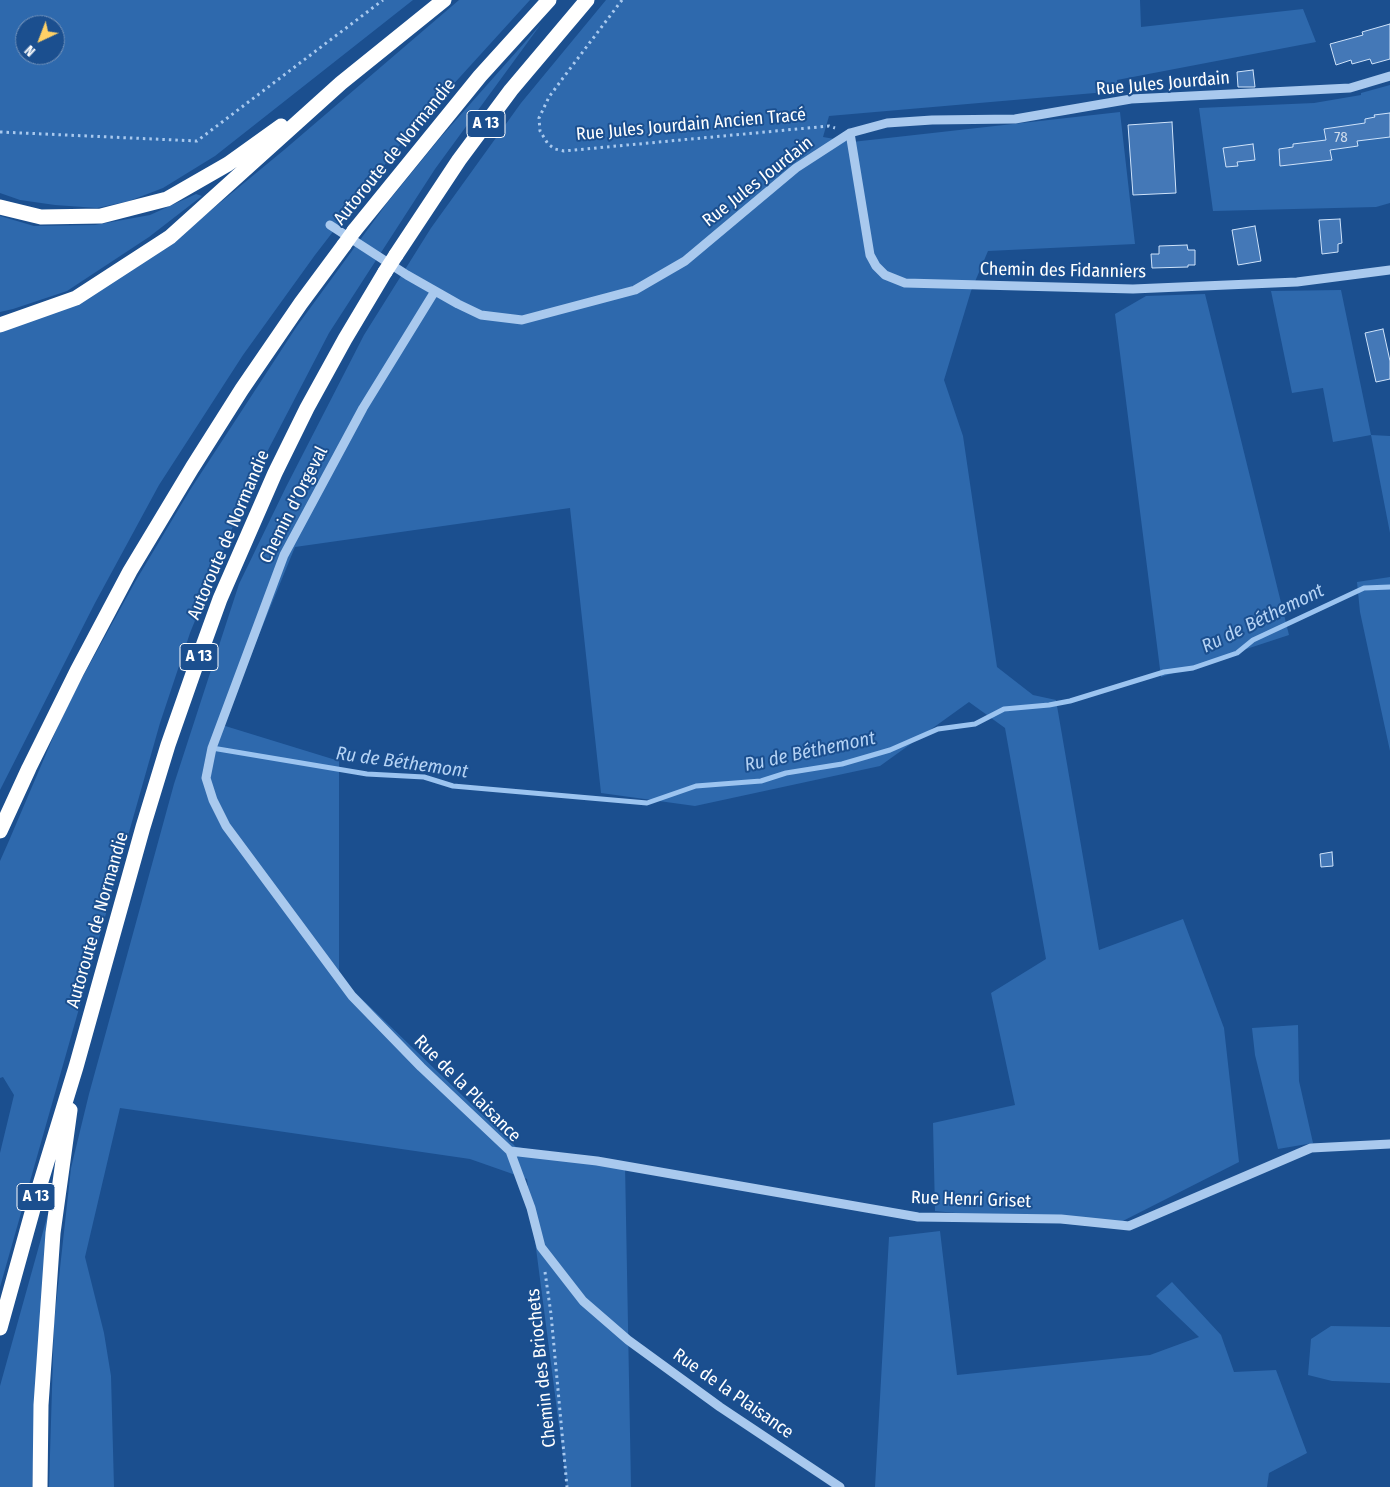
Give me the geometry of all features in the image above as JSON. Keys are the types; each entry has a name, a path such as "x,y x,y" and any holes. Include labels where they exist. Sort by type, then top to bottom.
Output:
{"highway":[{"path":"0,325 76,298 170,237 341,83 444,0"},
{"name":"Autoroute de Normandie","path":"0,831 28,768 130,571 242,389 301,303 354,231 480,76 549,0"},
{"name":"Autoroute de Normandie","path":"0,1328 38,1191 76,1067 140,836 168,746 220,599 267,490 307,408 345,339 396,255 459,160 511,90 587,0"},
{"path":"0,207 41,217 101,216 167,199 228,164 341,83"},
{"path":"40,1487 41,1405 53,1233 76,1067"}],"street":[{"name":"Rue Jules Jourdain","path":"330,225 435,291 480,315 522,320 635,290 684,261 796,168 850,133 887,123 932,120 1015,119 1131,99 1350,88 1390,76"},
{"name":"Chemin des Fidanniers","path":"850,133 870,255 876,266 885,276 905,283 1133,289 1298,282 1390,270"},
{"name":"Chemin d'Orgeval","path":"212,748 284,555 363,408 435,291"},
{"name":"Rue de la Plaisance","path":"212,748 206,778 213,800 226,826 352,996 421,1067 510,1151 531,1208 541,1247 584,1301 628,1340 720,1407 840,1487"},
{"name":"Rue Henri Griset","path":"510,1151 597,1161 918,1217 1060,1219 1128,1226 1311,1148 1390,1144"}],"path":[{"path":"0,132 197,141 384,0"},
{"name":"Rue Jules Jourdain Ancien Tracé","path":"622,0 549,97 539,118 540,131 548,144 564,150 828,126 850,133"},
{"name":"Chemin des Briochets","path":"541,1247 551,1314 567,1487"}],"shaded area":[{"path":"0,0 413,0 215,156 163,188 129,201 97,208 20,200 0,193"},
{"path":"459,0 530,0 410,132 315,255 243,355 159,485 95,603 0,790 0,331 22,324 193,225 284,150"},
{"path":"606,0 1140,0 1141,27 1303,9 1316,42 1117,80 1118,91 829,116 823,137 852,142 1120,112 1135,244 988,251 971,291 944,380 963,436 997,667 1033,695 1056,700 1099,950 1183,919 1224,1028 1239,1162 1109,1228 935,1211 933,1123 1015,1105 991,993 1046,959 1005,728 969,702 880,766 695,806 601,793 570,508 295,547 222,725 339,761 339,977 516,1147 625,1164 631,1487 567,1487 527,1179 470,1159 120,1108 85,1257 104,1333 111,1376 114,1487 49,1487 54,1323 71,1168 89,1094 174,784 239,584 286,487 364,335 431,228 521,103"},
{"path":"541,24 435,169 329,333 266,454 234,524 190,633 160,723 0,1287 0,1153 14,1095 3,1077 0,1078 0,861 66,707 135,582 190,490 297,326 387,203 440,138"},
{"path":"1390,85 1390,203 1376,207 1213,211 1199,108 1314,103 1361,95 1361,93","holes":["1355,125 1358,146 1327,150 1324,129","1305,143 1308,163 1281,166 1279,149 1293,147 1293,144","1252,144 1255,160 1237,162 1237,166 1226,167 1223,148"]},
{"path":"196,194 202,196 149,237 67,291 0,312 0,216 34,226 95,225 150,215"},
{"path":"1341,290 1371,435 1333,442 1323,388 1292,393 1271,291"},
{"path":"1205,294 1289,635 1161,677 1115,314 1146,296"},
{"path":"1371,435 1390,436 1390,533"},
{"path":"1390,577 1390,751 1360,612 1357,582"},
{"path":"1298,1025 1299,1081 1313,1143 1278,1149 1255,1055 1252,1028"},
{"path":"49,1210 38,1349 32,1487 0,1487 0,1386"},
{"path":"940,1231 957,1375 1150,1355 1199,1337 1156,1296 1172,1282 1221,1335 1234,1372 1276,1370 1307,1453 1269,1473 1267,1487 875,1487 889,1237"},
{"path":"1331,1326 1390,1327 1390,1383 1332,1381 1308,1375 1311,1339"}],"building":[{"path":"1390,24 1390,59 1372,64 1370,59 1352,64 1351,60 1336,65 1330,44 1363,35 1362,32"},
{"path":"1253,70 1255,87 1238,87 1237,72"},
{"path":"1390,113 1390,137 1357,141 1358,146 1330,150 1332,160 1280,166 1279,149 1293,147 1293,144 1326,140 1324,129 1365,123 1365,119 1375,117 1374,115"},
{"path":"1172,122 1176,193 1133,195 1128,125"},
{"path":"1253,144 1255,160 1237,162 1238,166 1226,167 1223,148"},
{"path":"1340,219 1342,243 1338,244 1338,252 1322,254 1319,220"},
{"path":"1255,226 1261,261 1238,265 1232,230"},
{"path":"1187,245 1188,250 1195,250 1195,265 1188,265 1188,267 1152,268 1151,254 1159,254 1159,246"},
{"path":"1383,329 1390,361 1390,379 1376,382 1365,333"},
{"path":"1332,852 1333,866 1321,867 1320,854"}],"waterway":[{"name":"Ru de Béthemont","path":"212,748 367,774 424,777 453,786 647,803 696,786 761,781 786,773 842,764 890,750 938,729 975,724 1004,709 1070,701 1164,672 1193,668 1237,653 1253,640 1364,588 1390,587"}]}
